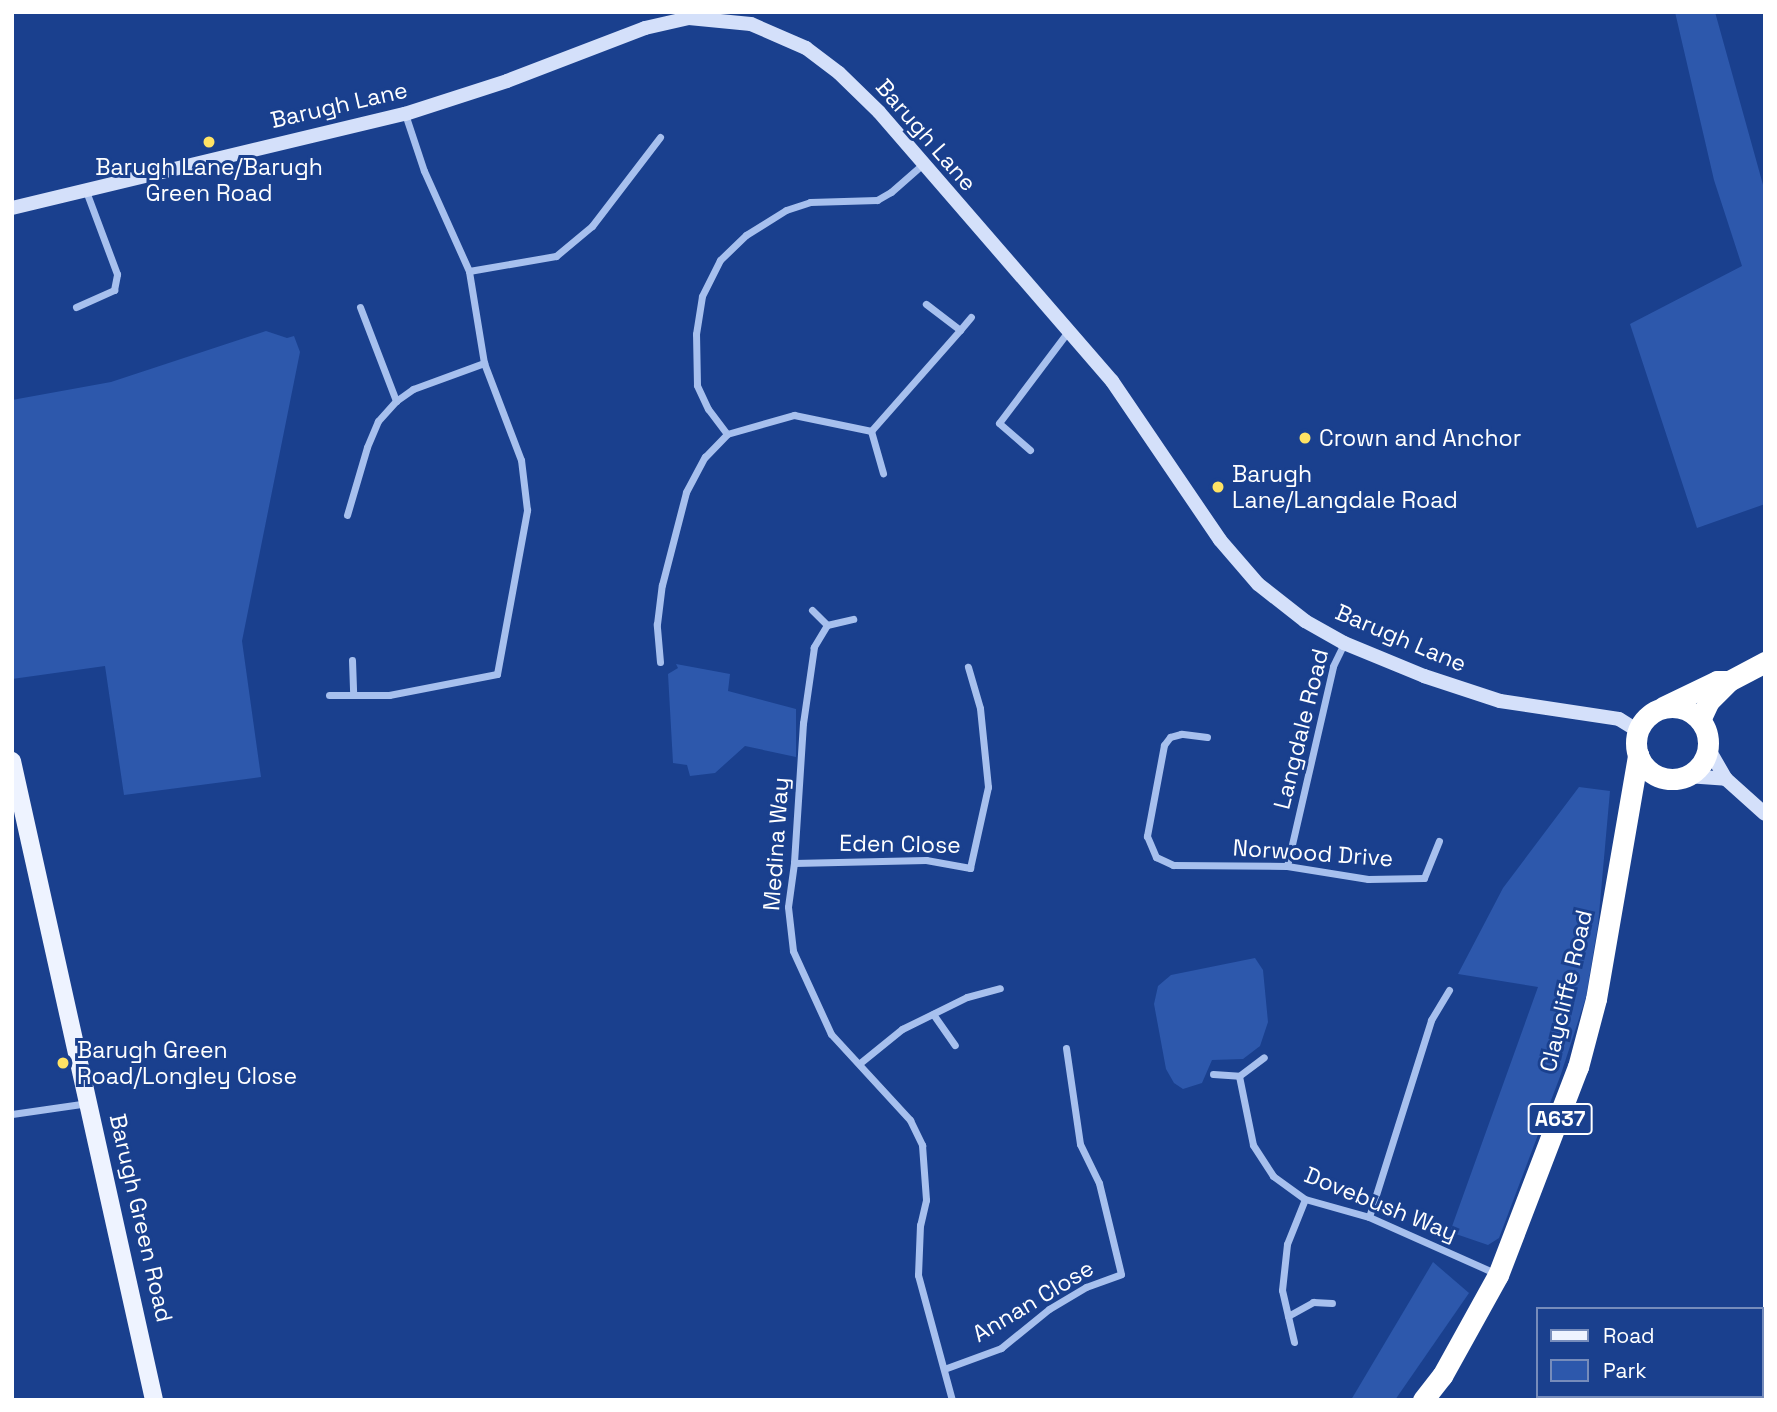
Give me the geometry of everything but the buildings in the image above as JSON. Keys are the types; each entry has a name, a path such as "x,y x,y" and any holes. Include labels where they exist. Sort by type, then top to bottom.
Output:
{"highway":[{"path":"1700,720 1709,701 1729,681 1765,662"},
{"path":"1638,731 1652,712 1717,681 1729,681"},
{"path":"1638,755 1642,764 1657,776 1677,779 1697,769 1708,748 1708,738 1700,720 1684,708 1663,708"},
{"name":"A637","path":"1638,731 1638,755"},
{"name":"Claycliffe Road","path":"1423,1400 1442,1376 1498,1275 1578,1067 1596,999 1638,755"},
{"name":"Claycliffe Road","path":"1628,813 1657,776"}],"main road":[{"name":"Barugh Lane","path":"12,208 404,114 507,81 645,28 689,18 724,19 751,24 806,48 839,73 871,104 1112,381 1220,540 1258,584 1305,621 1344,643 1424,676 1500,701 1619,719 1638,731"},
{"path":"1708,748 1726,779 1765,814"},
{"name":"Barugh Green Road","path":"12,761 154,1400"},
{"path":"1687,776 1726,779"}],"street":[{"path":"329,695 389,695 497,674 527,510 521,460 484,363 479,314 469,271 424,171 404,114"},
{"path":"469,271 556,256 592,226 660,137"},
{"path":"727,433 708,409 697,384 696,334 702,296 720,260 746,235 786,210 810,202 877,200 891,192 923,164"},
{"path":"76,307 114,290 117,274 86,190"},
{"path":"926,304 960,330"},
{"path":"360,307 396,401"},
{"path":"871,431 971,317"},
{"path":"1030,450 999,423 1069,329"},
{"path":"347,515 366,447 378,421 396,401 413,389 484,363"},
{"path":"660,662 657,624 662,585 686,492 705,457 727,433 794,415 871,431"},
{"path":"871,431 883,473"},
{"path":"812,610 827,625 853,620"},
{"name":"Medina Way","path":"827,625 814,647 805,709 794,863 788,907 793,951 831,1034 910,1120 922,1145 926,1200 920,1225 918,1275 952,1400"},
{"name":"Langdale Road","path":"1287,866 1333,666 1344,643"},
{"path":"352,660 353,695"},
{"name":"Eden Close","path":"794,863 926,860 970,868 988,787 980,708 968,667"},
{"name":"Norwood Drive","path":"1207,737 1181,734 1170,737 1164,746 1147,836 1156,857 1173,865 1287,866 1368,878 1424,878 1439,841"},
{"path":"860,1063 902,1029 967,997 1000,988"},
{"path":"1369,1217 1431,1020 1449,990"},
{"path":"933,1014 955,1045"},
{"name":"Annan Close","path":"944,1369 1001,1348 1049,1309 1086,1287 1121,1274 1099,1183 1080,1144 1066,1048"},
{"path":"1213,1074 1239,1076 1264,1057"},
{"name":"Dovebush Way","path":"1239,1076 1253,1145 1273,1176 1305,1199 1369,1217 1498,1275"},
{"path":"12,1114 89,1103"},
{"path":"1294,1342 1283,1290 1287,1244 1305,1199"},
{"path":"1288,1316 1313,1302 1332,1303"}],"green space":[{"path":"1675,12 1715,12 1765,192 1765,504 1697,528 1630,324 1742,266 1714,180"},
{"path":"266,331 287,338 294,336 300,352 242,641 261,777 124,795 105,666 12,679 12,400 111,382"},
{"path":"676,664 730,674 728,691 796,709 796,757 745,746 715,773 690,776 687,765 673,763 668,674 678,668"},
{"path":"1579,787 1610,791 1598,925 1586,997 1561,1074 1499,1238 1488,1245 1450,1232 1538,987 1458,974 1503,888"},
{"path":"1255,958 1263,970 1268,1022 1260,1046 1243,1059 1212,1060 1202,1083 1183,1089 1174,1083 1166,1069 1154,1004 1158,986 1171,975"},
{"path":"1433,1262 1469,1293 1395,1400 1351,1400"}],"place":[{"name":"Barugh Lane/Barugh Green Road","path":"209,142"},
{"name":"Crown and Anchor","path":"1305,438"},
{"name":"Barugh Lane/Langdale Road","path":"1218,487"},
{"name":"Barugh Green Road/Longley Close","path":"63,1063"}]}
